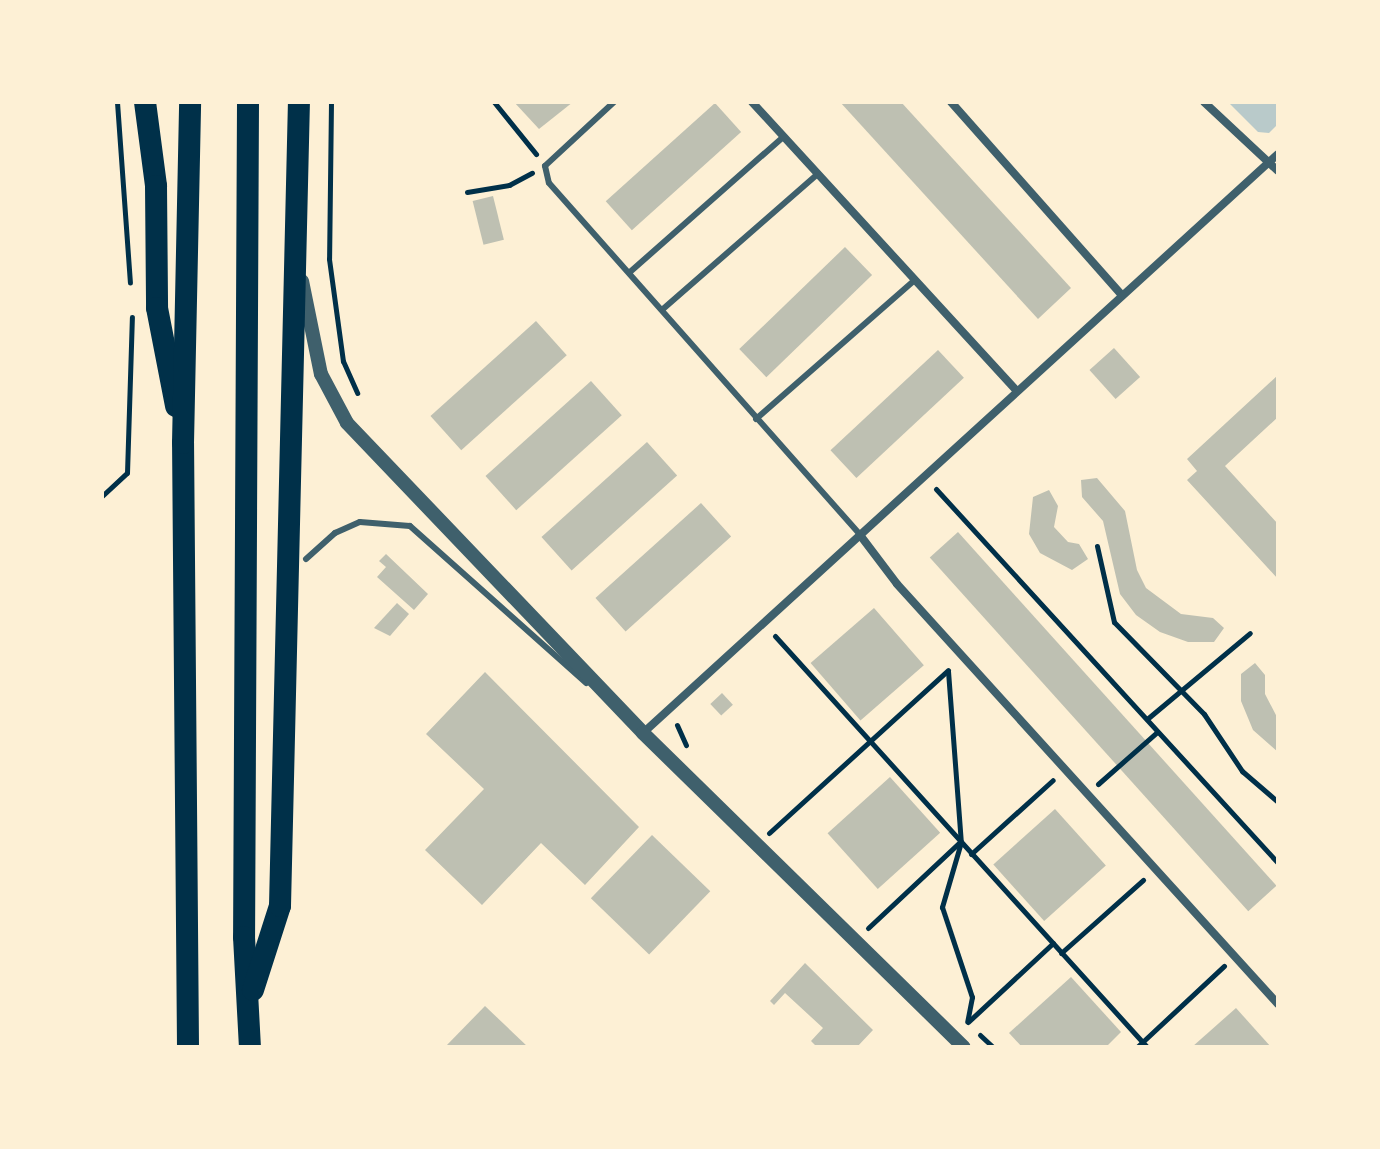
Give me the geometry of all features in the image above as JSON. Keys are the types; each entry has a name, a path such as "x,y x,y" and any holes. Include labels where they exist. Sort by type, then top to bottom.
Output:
{"highway":[{"path":"145,102 156,186 157,308 183,443"},
{"path":"188,1047 183,443 190,102"},
{"path":"248,102 244,937 250,1047"},
{"path":"249,1003 280,906 299,102"}],"street":[{"path":"752,102 1015,389"},
{"path":"951,102 1121,294"},
{"path":"1204,102 1278,171"},
{"path":"643,733 1015,389 1278,154"},
{"path":"295,249 310,337 326,386 347,423 643,733 964,1047"},
{"path":"860,535 871,555 1278,1004"}],"lane":[{"path":"614,102 545,166 549,183 860,535"},
{"path":"630,272 784,136"},
{"path":"663,309 818,174"},
{"path":"756,419 915,280"},
{"path":"306,559 335,533 360,522 410,526 643,733"}],"path":[{"path":"117,102 131,298"},
{"path":"331,102 329,259 343,361 362,406"},
{"path":"467,192 509,185 545,166 494,102"},
{"path":"102,496 127,473 131,446 132,312"},
{"path":"924,476 1278,862"},
{"path":"1097,546 1114,622 1183,692 1242,771 1278,802"},
{"path":"763,622 1145,1044"},
{"path":"1147,719 1250,633"},
{"path":"757,845 964,657"},
{"path":"948,671 961,842 942,907 972,997 967,1023 1053,943"},
{"path":"1087,794 1157,732"},
{"path":"971,854 1066,769"},
{"path":"855,940 961,842"},
{"path":"1061,953 1155,868"},
{"path":"1137,1047 1145,1044 1235,956"}],"shaded area":[{"path":"1228,102 1278,102 1278,124 1269,133 1258,132"}],"building":[{"path":"514,102 573,102 539,129"},
{"path":"840,102 901,102 1071,288 1038,319"},
{"path":"715,103 741,132 632,230 606,201"},
{"path":"493,196 504,240 484,245 473,201"},
{"path":"845,247 872,275 766,377 739,349"},
{"path":"536,321 567,355 461,450 430,416"},
{"path":"1114,348 1140,377 1116,399 1089,370"},
{"path":"938,350 964,378 856,478 830,450"},
{"path":"1278,375 1278,417 1225,466 1278,524 1278,579 1187,480 1197,471 1187,459"},
{"path":"591,381 622,415 516,510 485,476"},
{"path":"647,442 677,475 572,570 541,537"},
{"path":"1097,478 1125,511 1137,570 1146,588 1181,614 1213,618 1224,628 1214,642 1188,642 1160,632 1136,615 1120,594 1103,521 1082,497 1081,480"},
{"path":"1049,490 1058,506 1054,527 1068,542 1079,544 1088,559 1072,570 1040,553 1029,534 1033,497"},
{"path":"701,503 731,536 626,631 595,598"},
{"path":"958,532 1277,886 1248,911 930,557"},
{"path":"386,554 428,594 414,610 377,577 386,567 379,561"},
{"path":"397,603 409,614 390,636 374,628"},
{"path":"874,608 924,665 860,720 811,663"},
{"path":"1255,663 1265,675 1265,694 1278,719 1278,752 1253,730 1241,701 1241,674"},
{"path":"485,672 639,827 585,885 541,843 482,905 425,850 484,789 426,734"},
{"path":"722,693 733,705 721,716 710,704"},
{"path":"890,777 940,833 878,889 828,833"},
{"path":"1055,809 1106,865 1044,921 993,865"},
{"path":"652,835 710,891 649,955 591,898"},
{"path":"805,963 873,1030 857,1047 817,1047 811,1041 823,1028 785,993 774,1005 770,1001"},
{"path":"1071,977 1121,1032 1106,1047 1022,1047 1009,1033"},
{"path":"485,1006 528,1047 445,1047"},
{"path":"1236,1008 1271,1047 1192,1047"}]}
